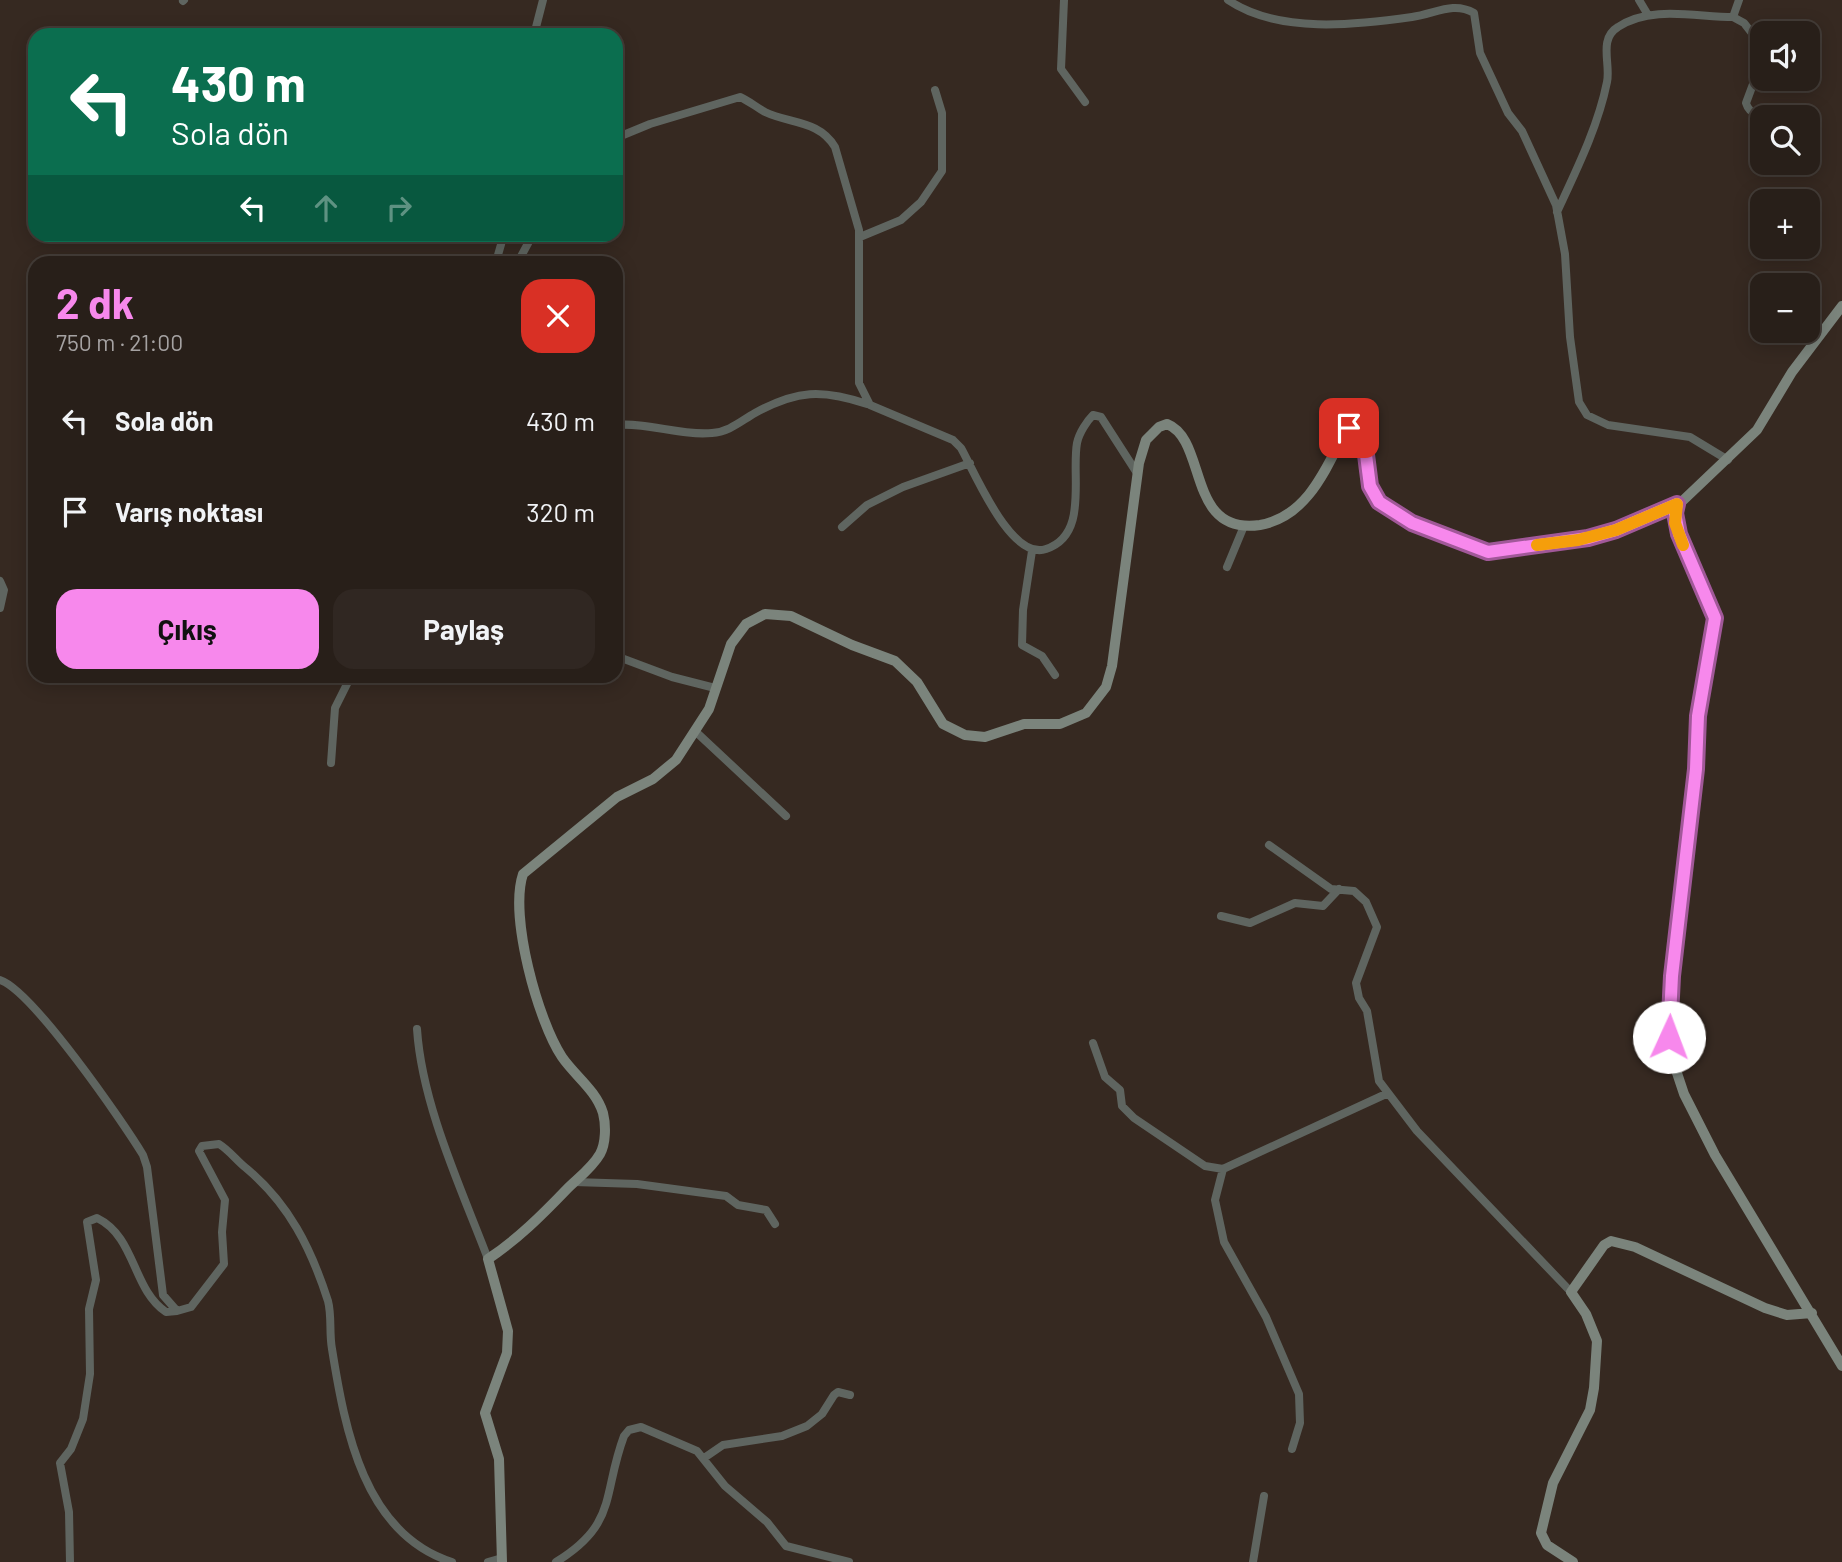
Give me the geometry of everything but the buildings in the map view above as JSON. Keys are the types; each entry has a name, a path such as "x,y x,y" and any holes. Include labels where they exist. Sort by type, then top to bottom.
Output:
{"street":[{"path":"536,28 542,0"},
{"path":"1064,0 1061,69 1085,102"},
{"path":"1228,0 1274,19 1333,24 1414,17 1450,7 1464,7 1474,13 1480,53 1508,113 1522,131 1557,212 1565,254 1570,337 1579,402 1587,415 1608,425 1690,437 1728,460"},
{"path":"1639,0 1648,15"},
{"path":"1734,17 1739,0"},
{"path":"1557,212 1584,155 1608,80 1606,58 1611,33 1636,18 1648,15 1734,17 1750,31"},
{"path":"860,237 901,220 921,201 942,171 942,113 935,90"},
{"path":"1750,91 1746,103 1750,108"},
{"path":"623,135 650,124 740,97 765,112 816,127 829,136 835,146 860,237 859,383 863,397 870,405"},
{"path":"488,1259 538,1222 600,1154 604,1140 604,1115 589,1088 560,1054 550,1033 524,953 518,902 523,874 612,801 668,768 709,709 727,652 739,633 755,617 773,612 791,616 852,645 895,661 917,682 943,724 955,732 985,737 1024,724 1060,724 1075,720 1086,713 1102,695 1110,674 1137,473 1146,440 1159,427 1171,425 1186,442 1193,467 1216,511 1228,521 1244,526 1274,521 1301,502 1320,481 1344,434 1349,428 1357,427 1365,447 1370,486 1379,502 1412,523 1488,552 1588,538 1616,530 1677,504 1728,460 1757,430 1792,372 1842,306"},
{"path":"623,424 636,423 711,434 726,430 795,394 816,392 843,396 953,440 970,463 1007,530 1032,551"},
{"path":"1032,551 1055,546 1071,524 1078,492 1077,442 1093,415 1101,416 1137,473"},
{"path":"842,527 867,505 903,487 970,463"},
{"path":"1677,504 1675,513 1679,534 1715,618 1698,716 1696,769 1670,999 1671,1055 1684,1094 1715,1155 1762,1236 1812,1312 1842,1366"},
{"path":"1227,567 1244,526"},
{"path":"1032,551 1023,610 1022,645 1042,656 1055,675"},
{"path":"0,582 4,590 0,608"},
{"path":"623,659 672,677 715,688"},
{"path":"331,763 335,708 347,683"},
{"path":"695,731 786,816"},
{"path":"1269,845 1331,890 1354,891 1366,902 1377,927 1356,983 1359,998 1367,1011 1378,1081 1417,1131 1571,1292 1586,1314 1597,1341 1590,1410 1553,1483 1541,1533 1547,1545 1573,1562"},
{"path":"1221,916 1250,923 1295,903 1322,906 1339,889"},
{"path":"0,980 7,982 35,1007 96,1086 143,1156 147,1167 163,1295 177,1311"},
{"path":"417,1029 419,1059 427,1090 488,1259 508,1331 507,1353 485,1413 499,1459 502,1560 488,1562"},
{"path":"1093,1043 1105,1077 1120,1090 1122,1106 1134,1118 1205,1166 1223,1169 1386,1094"},
{"path":"70,1562 69,1512 60,1463 71,1449 83,1419 90,1374 89,1309 96,1280 88,1222 97,1218 113,1226 130,1254 148,1295 166,1312 191,1307 211,1285 224,1264 222,1231 225,1200 199,1151 202,1146 219,1144 264,1181 306,1241 328,1303 331,1342 348,1432 376,1498 393,1525 410,1542 429,1555 452,1562"},
{"path":"1223,1169 1215,1200 1224,1242 1266,1317 1299,1394 1300,1423 1292,1449"},
{"path":"574,1182 637,1184 726,1196 738,1205 766,1210 775,1224"},
{"path":"1571,1292 1604,1245 1611,1241 1635,1247 1765,1308 1787,1315 1812,1312"},
{"path":"704,1458 723,1445 795,1432 813,1423 838,1392 850,1395"},
{"path":"556,1562 582,1546 606,1513 618,1454 629,1430 640,1427 678,1441 704,1458 725,1486 767,1522 786,1546 849,1562"},
{"path":"1253,1562 1264,1496"}],"slow traffic":[{"path":"1537,545 1578,540 1616,530 1677,504 1675,523 1683,545"}],"route":[{"path":"1349,428 1357,427 1360,431 1371,491 1379,502 1412,523 1488,552 1588,538 1616,530 1677,504 1675,523 1685,551 1714,609 1715,618 1702,679 1696,769 1672,976 1669,1037"}]}
